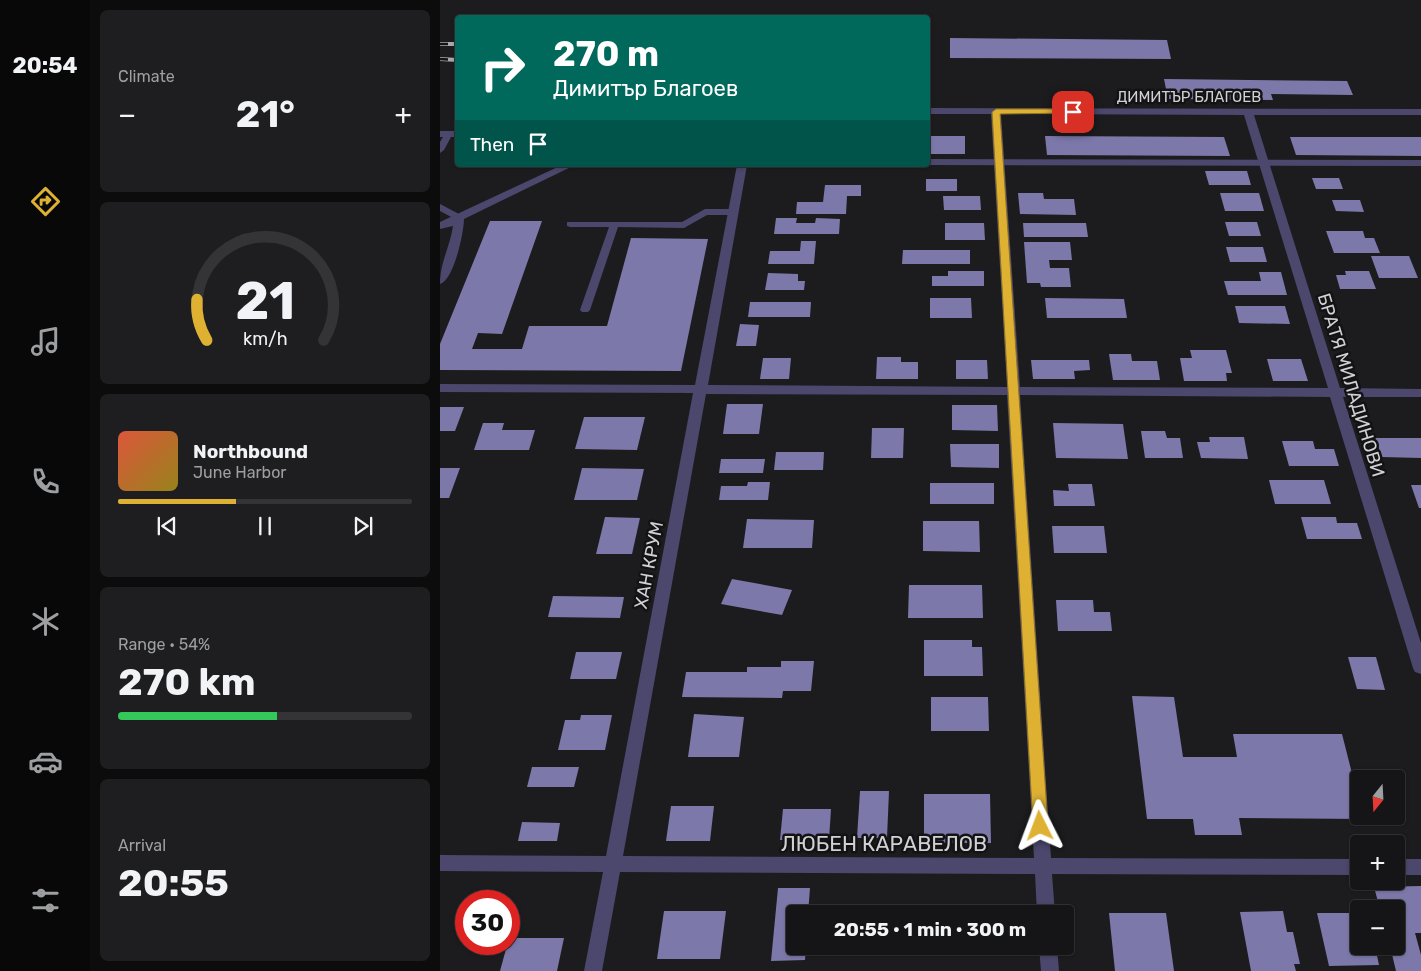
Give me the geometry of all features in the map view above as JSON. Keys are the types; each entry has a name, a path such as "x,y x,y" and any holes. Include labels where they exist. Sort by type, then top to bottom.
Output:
{"street":[{"name":"ДИМИТЪР БЛАГОЕВ","path":"930,111 1421,112"},
{"path":"996,112 1015,390 1045,905"},
{"name":"БРАТЯ МИЛАДИНОВИ","path":"1248,112 1421,668"},
{"path":"440,226 566,167"},
{"name":"ХАН КРУМ","path":"593,971 742,167"},
{"path":"440,280 456,243 459,232 458,217"},
{"path":"440,388 1421,392"},
{"name":"ЛЮБЕН КАРАВЕЛОВ","path":"440,864 1350,867"},
{"path":"1405,867 1421,867"},
{"path":"1049,955 1050,971"}],"lane":[{"path":"440,150 449,134"},
{"path":"930,162 1421,163"},
{"path":"440,207 458,217"},
{"path":"570,224 684,225 705,212 734,212"},
{"path":"585,310 614,224"}],"building":[{"path":"950,38 1167,40 1171,59 950,58"},
{"path":"1164,79 1347,81 1353,95 1271,94 1273,100 1168,99"},
{"path":"930,136 965,136 965,154 930,154"},
{"path":"1045,136 1224,137 1230,156 1047,155"},
{"path":"1290,137 1421,137 1421,156 1296,155"},
{"path":"1205,171 1247,171 1251,185 1209,185"},
{"path":"1312,178 1339,178 1343,189 1316,189"},
{"path":"926,179 957,179 957,191 926,191"},
{"path":"825,185 861,185 861,196 847,196 846,214 796,214 797,202 823,202"},
{"path":"1018,193 1043,193 1044,199 1074,199 1076,215 1020,214"},
{"path":"1220,193 1259,193 1264,211 1225,211"},
{"path":"943,196 980,196 981,210 944,210"},
{"path":"1332,200 1360,200 1364,212 1336,211"},
{"path":"776,218 797,218 796,223 815,223 816,218 840,219 839,234 774,234"},
{"path":"490,221 542,221 502,334 478,333 472,349 522,349 529,326 607,326 631,238 708,239 681,371 440,370 440,344"},
{"path":"1225,222 1257,222 1261,236 1229,236"},
{"path":"945,223 984,223 985,240 945,240"},
{"path":"1023,223 1086,223 1088,237 1024,237"},
{"path":"1326,231 1363,231 1365,238 1374,238 1380,253 1334,253"},
{"path":"801,241 816,241 814,264 768,264 770,251 800,251"},
{"path":"1024,242 1070,242 1072,260 1049,260 1050,268 1069,268 1071,287 1041,287 1040,283 1027,283"},
{"path":"1226,247 1263,247 1267,262 1230,262"},
{"path":"903,250 970,250 970,264 902,264"},
{"path":"1371,256 1409,256 1418,278 1379,278"},
{"path":"948,271 984,271 984,286 932,286 932,276 948,276"},
{"path":"1345,271 1369,271 1376,289 1340,289 1336,275 1346,275"},
{"path":"1259,272 1281,272 1287,295 1228,295 1224,281 1261,281"},
{"path":"768,273 798,274 798,281 805,281 804,290 765,290"},
{"path":"930,298 971,298 972,318 930,318"},
{"path":"1045,298 1124,299 1127,318 1047,318"},
{"path":"750,302 811,302 810,317 748,317"},
{"path":"1235,306 1285,306 1290,324 1239,323"},
{"path":"740,324 759,325 756,346 736,346"},
{"path":"1190,350 1226,350 1232,373 1226,373 1227,381 1184,381 1180,358 1192,358"},
{"path":"1109,354 1131,354 1132,361 1157,361 1160,380 1113,380"},
{"path":"877,357 901,357 901,362 918,362 918,379 876,379"},
{"path":"763,358 791,358 789,379 760,379"},
{"path":"1267,359 1301,359 1308,381 1273,381"},
{"path":"956,360 987,360 988,379 956,379"},
{"path":"1031,360 1089,360 1090,370 1074,371 1075,379 1033,379"},
{"path":"727,404 763,404 759,434 723,434"},
{"path":"952,405 997,405 998,431 952,430"},
{"path":"440,407 464,407 455,431 440,431"},
{"path":"584,417 645,417 637,450 575,449"},
{"path":"483,423 504,423 502,430 535,430 529,450 474,450"},
{"path":"1053,423 1123,424 1128,459 1056,458"},
{"path":"872,428 904,428 903,458 871,458"},
{"path":"1141,431 1165,431 1167,438 1180,438 1183,458 1145,458"},
{"path":"1209,437 1244,437 1248,459 1201,458 1197,442 1210,442"},
{"path":"1375,438 1421,438 1421,458 1382,457"},
{"path":"1282,441 1313,441 1315,449 1334,449 1339,466 1289,466"},
{"path":"950,444 999,444 999,468 951,467"},
{"path":"776,452 824,452 823,470 774,470"},
{"path":"721,459 765,459 763,473 719,473"},
{"path":"440,468 460,468 449,498 440,498"},
{"path":"582,468 644,469 637,500 574,500"},
{"path":"1269,480 1324,480 1331,504 1275,504"},
{"path":"748,482 770,482 768,500 719,500 721,486 747,486"},
{"path":"930,483 994,483 994,504 930,504"},
{"path":"1068,484 1092,484 1095,506 1054,506 1053,490 1069,491"},
{"path":"1411,485 1421,485 1421,508 1419,508"},
{"path":"605,517 640,518 632,554 596,554"},
{"path":"1301,517 1336,517 1337,523 1357,523 1362,539 1307,539"},
{"path":"747,519 814,520 812,548 743,548"},
{"path":"923,521 979,521 980,552 923,551"},
{"path":"1052,526 1104,526 1107,553 1054,553"},
{"path":"732,579 792,590 782,615 721,604"},
{"path":"909,585 982,585 983,618 908,618"},
{"path":"553,596 624,597 620,618 548,617"},
{"path":"1056,600 1093,600 1094,612 1110,612 1112,631 1058,631"},
{"path":"924,640 972,640 972,647 982,647 983,676 924,676"},
{"path":"576,652 622,652 616,679 570,679"},
{"path":"1348,657 1376,657 1385,690 1357,689"},
{"path":"781,661 814,661 811,691 783,691 782,698 682,697 686,672 747,672 747,667 781,667"},
{"path":"1132,696 1174,697 1183,757 1237,757 1233,734 1342,734 1351,770 1350,819 1239,818 1242,835 1195,835 1193,819 1147,819"},
{"path":"931,697 988,697 989,731 931,731"},
{"path":"694,714 744,717 739,757 688,757"},
{"path":"581,715 612,715 605,750 558,750 565,720 580,720"},
{"path":"532,767 579,767 574,787 527,787"},
{"path":"860,791 889,791 887,838 857,838"},
{"path":"924,794 990,794 991,843 924,843"},
{"path":"671,806 714,806 710,841 666,841"},
{"path":"783,809 831,809 829,840 780,840"},
{"path":"522,822 560,823 557,841 518,841"},
{"path":"1405,886 1421,886 1421,933 1415,933 1421,955 1421,971 1396,971 1392,955 1405,955 1405,900 1378,900 1375,890 1405,890"},
{"path":"778,888 810,888 809,905 786,905 786,955 805,955 805,960 771,961"},
{"path":"664,911 726,911 720,959 657,959"},
{"path":"1283,911 1287,932 1293,932 1300,964 1294,964 1296,971 1251,971 1240,912"},
{"path":"1109,913 1166,913 1174,971 1115,971"},
{"path":"1317,913 1350,913 1350,955 1377,955 1379,965 1329,966"},
{"path":"520,938 564,938 557,971 500,971 504,955 520,955"}],"railway":[{"path":"440,44 455,44"},
{"path":"440,59 455,60"}],"route":[{"path":"1040,826 1016,410 996,112 1073,112"}]}
